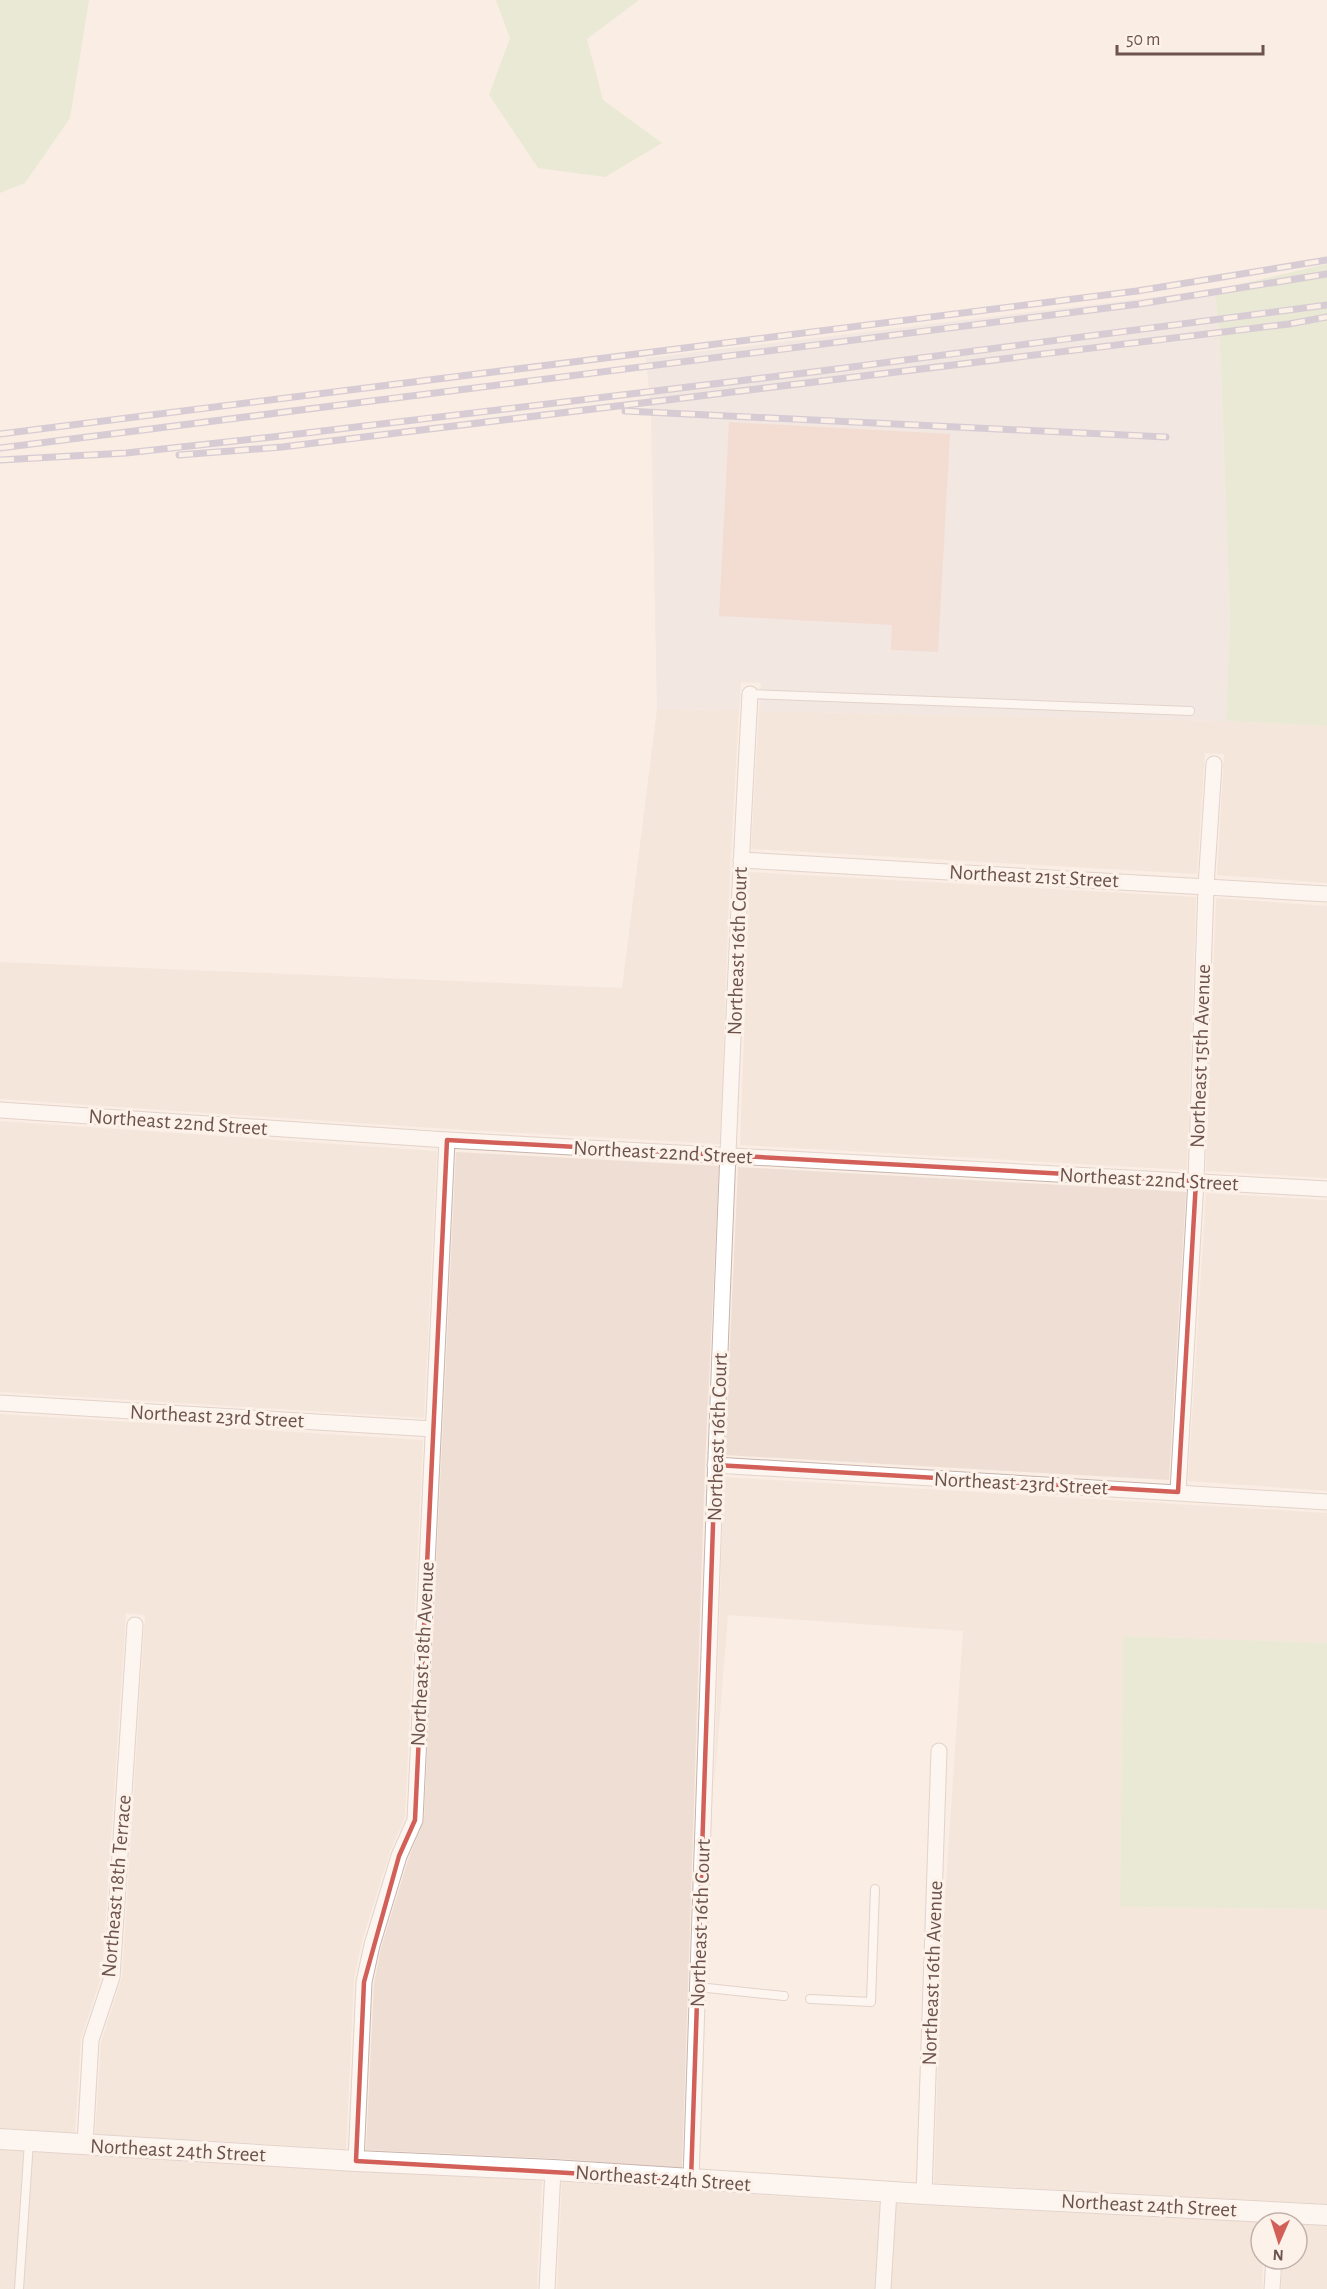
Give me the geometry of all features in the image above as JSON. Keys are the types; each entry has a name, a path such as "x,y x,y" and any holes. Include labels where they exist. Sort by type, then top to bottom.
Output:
{"street":[{"name":"Northeast 16th Court","path":"691,2180 715,1465 750,694"},
{"name":"Northeast 15th Avenue","path":"1178,1492 1196,1181 1206,886 1214,764"},
{"name":"Northeast 21st Street","path":"741,860 1327,894"},
{"name":"Northeast 22nd Street","path":"0,1110 447,1140 1327,1189"},
{"name":"Northeast 18th Avenue","path":"356,2161 364,1982 372,1945 399,1856 414,1820 447,1140"},
{"name":"Northeast 23rd Street","path":"0,1403 433,1429"},
{"name":"Northeast 23rd Street","path":"715,1465 1327,1502"},
{"name":"Northeast 18th Terrace","path":"85,2144 91,2040 112,1977 135,1625"},
{"name":"Northeast 16th Avenue","path":"924,2194 939,1751"},
{"name":"Northeast 24th Street","path":"0,2139 356,2161 553,2170 1249,2215"},
{"path":"547,2289 553,2170"},
{"path":"883,2289 889,2191"},
{"name":"Northeast 24th Street","path":"1309,2216 1327,2215"},
{"path":"1272,2289 1273,2271"}],"lane":[{"path":"750,694 1190,711"},
{"path":"810,1999 871,2002 875,1889"},
{"path":"698,1987 784,1996"},
{"path":"19,2289 29,2141"}],"highlighted area":[{"path":"447,1140 1196,1181 1178,1492 715,1465 691,2180 356,2161 364,1982 399,1856 415,1820"}],"shaded area":[{"path":"1215,290 1220,343 1230,618 1226,721 759,711 761,683 741,682 739,710 657,709 651,414 646,358"},
{"path":"657,709 739,710 730,871 720,1144 448,1129 0,1099 0,962 622,988"},
{"path":"759,711 1226,721 1327,726 1327,883 1217,875 1224,754 1205,753 1197,874 751,849"},
{"path":"750,872 1196,897 1187,1170 740,1145"},
{"path":"1216,898 1327,906 1327,1178 1206,1171"},
{"path":"0,1121 437,1151 424,1418 0,1392"},
{"path":"456,1152 719,1166 705,1465 682,2169 563,2159 366,2150 374,1983 381,1948 408,1860 424,1820"},
{"path":"738,1167 1186,1192 1169,1480 725,1455"},
{"path":"1206,1193 1327,1200 1327,1491 1188,1481"},
{"path":"0,1414 423,1440 405,1817 390,1852 362,1941 354,1979 346,2149 95,2134 101,2042 122,1977 145,1615 126,1613 102,1974 81,2039 75,2133 0,2128"},
{"path":"724,1477 1327,1513 1327,1643 1123,1636 1120,1907 1327,1909 1327,2204 934,2183 942,1943 963,1631 728,1615 714,1789"},
{"path":"0,2150 542,2181 537,2289 0,2289"},
{"path":"562,2182 914,2205 1249,2221 1249,2271 1263,2271 1262,2289 557,2289"},
{"path":"1309,2225 1327,2226 1327,2289 1281,2289 1282,2271 1309,2271"}],"green space":[{"path":"0,0 89,0 70,118 25,183 0,193"},
{"path":"496,0 639,0 587,39 603,100 662,143 605,177 538,168 489,95 510,38"},
{"path":"1327,264 1327,726 1226,721 1230,618 1220,343 1215,290"},
{"path":"1123,1636 1327,1643 1327,1909 1120,1907"}],"building":[{"path":"729,422 950,434 938,652 891,650 892,625 719,616"}],"railway":[{"path":"0,434 1137,291 1327,260"},
{"path":"0,448 1139,304 1327,274"},
{"path":"0,460 126,453 281,436 821,371 1327,305"},
{"path":"179,455 282,447 1289,324 1327,317"},
{"path":"625,411 1166,437"}]}
